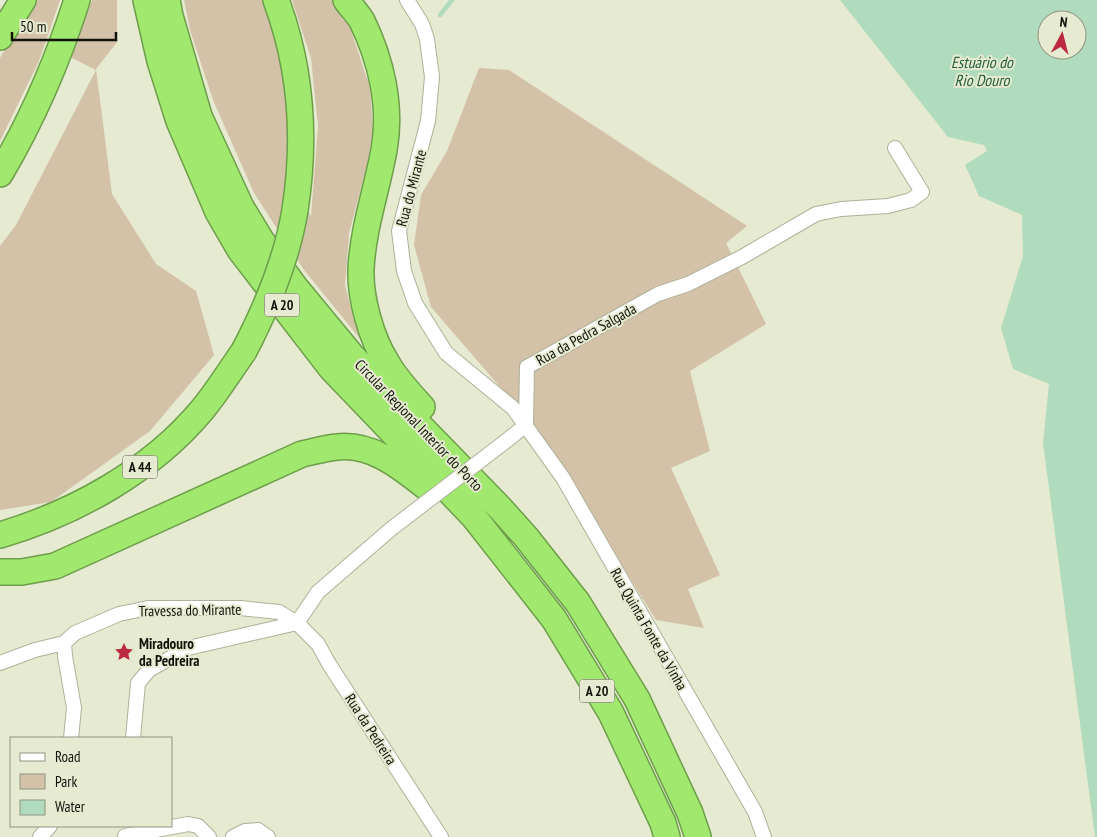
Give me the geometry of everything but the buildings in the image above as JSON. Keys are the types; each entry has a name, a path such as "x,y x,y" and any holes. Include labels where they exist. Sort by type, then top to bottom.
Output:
{"highway":[{"path":"0,37 23,0"},
{"path":"0,174 44,87 77,0"},
{"name":"Circular Regional Interior do Porto","path":"146,0 160,61 179,121 218,212 240,250 330,368 474,517 554,619 611,713 663,823 667,837"},
{"name":"Circular Regional Interior do Porto","path":"167,0 199,116 241,207 261,240 295,287 352,356 500,508 526,537 578,603 637,699 690,812 698,837"},
{"name":"A 44","path":"0,535 30,526 97,495 137,469 171,441 201,410 244,351 256,328 276,282 296,210 302,132 293,56 276,0"},
{"path":"346,0 361,20 379,62 386,104 384,148 366,234 361,269 364,305 379,348 394,374 499,491 526,537"},
{"path":"0,572 22,572 55,566 302,454 338,446 368,450 397,464 435,494 506,556"}],"street":[{"name":"Rua do Mirante","path":"407,0 422,24 427,39 432,77 428,121 399,231 404,271 415,303 446,353 513,408 526,425"},
{"name":"Rua da Pedra Salgada","path":"526,425 527,367 658,294 688,284 742,257 816,214 841,209 888,206 911,200 922,192 895,148"},
{"path":"133,737 138,683 149,670 188,648 297,623 318,592 391,529 526,425"},
{"name":"Rua Quinta Fonte da Vinha","path":"526,425 563,478 755,812 761,835"},
{"name":"Travessa do Mirante","path":"0,663 35,650 64,643 75,632 118,614 148,608 240,608 278,612 297,623"},
{"name":"Rua da Pedreira","path":"297,623 318,644 334,672 442,837"},
{"path":"64,643 74,708 71,737"},
{"path":"172,826 188,824 198,826 209,837"},
{"path":"40,837 49,827"},
{"path":"125,833 167,827"},
{"path":"233,837 246,831 258,830 268,837"}],"green space":[{"path":"37,0 60,0 39,61 0,141 0,58 26,12"},
{"path":"92,0 117,0 117,42 96,69 112,194 156,264 196,291 214,355 150,431 51,502 0,510 0,246 16,225 96,70 70,57"},
{"path":"184,0 262,0 280,48 290,103 291,151 286,186 311,216 318,126 311,58 292,0 332,0 346,15 370,88 373,129 367,165 349,233 345,285 361,340 304,270 254,193 213,100 190,30"},
{"path":"479,68 509,70 747,226 726,243 766,324 690,371 710,451 671,468 720,575 688,589 704,628 656,620 539,432 431,307 414,245 421,195 447,151"}],"water":[{"name":"Estuário do Rio Douro","path":"840,0 1097,0 1097,837 1095,837 1043,443 1049,384 1013,369 1001,328 1023,256 1022,215 979,196 965,165 987,151 984,145 948,137"}],"waterway":[{"path":"440,15 452,0"}],"place":[{"name":"Miradouro da Pedreira","path":"124,652"}]}
